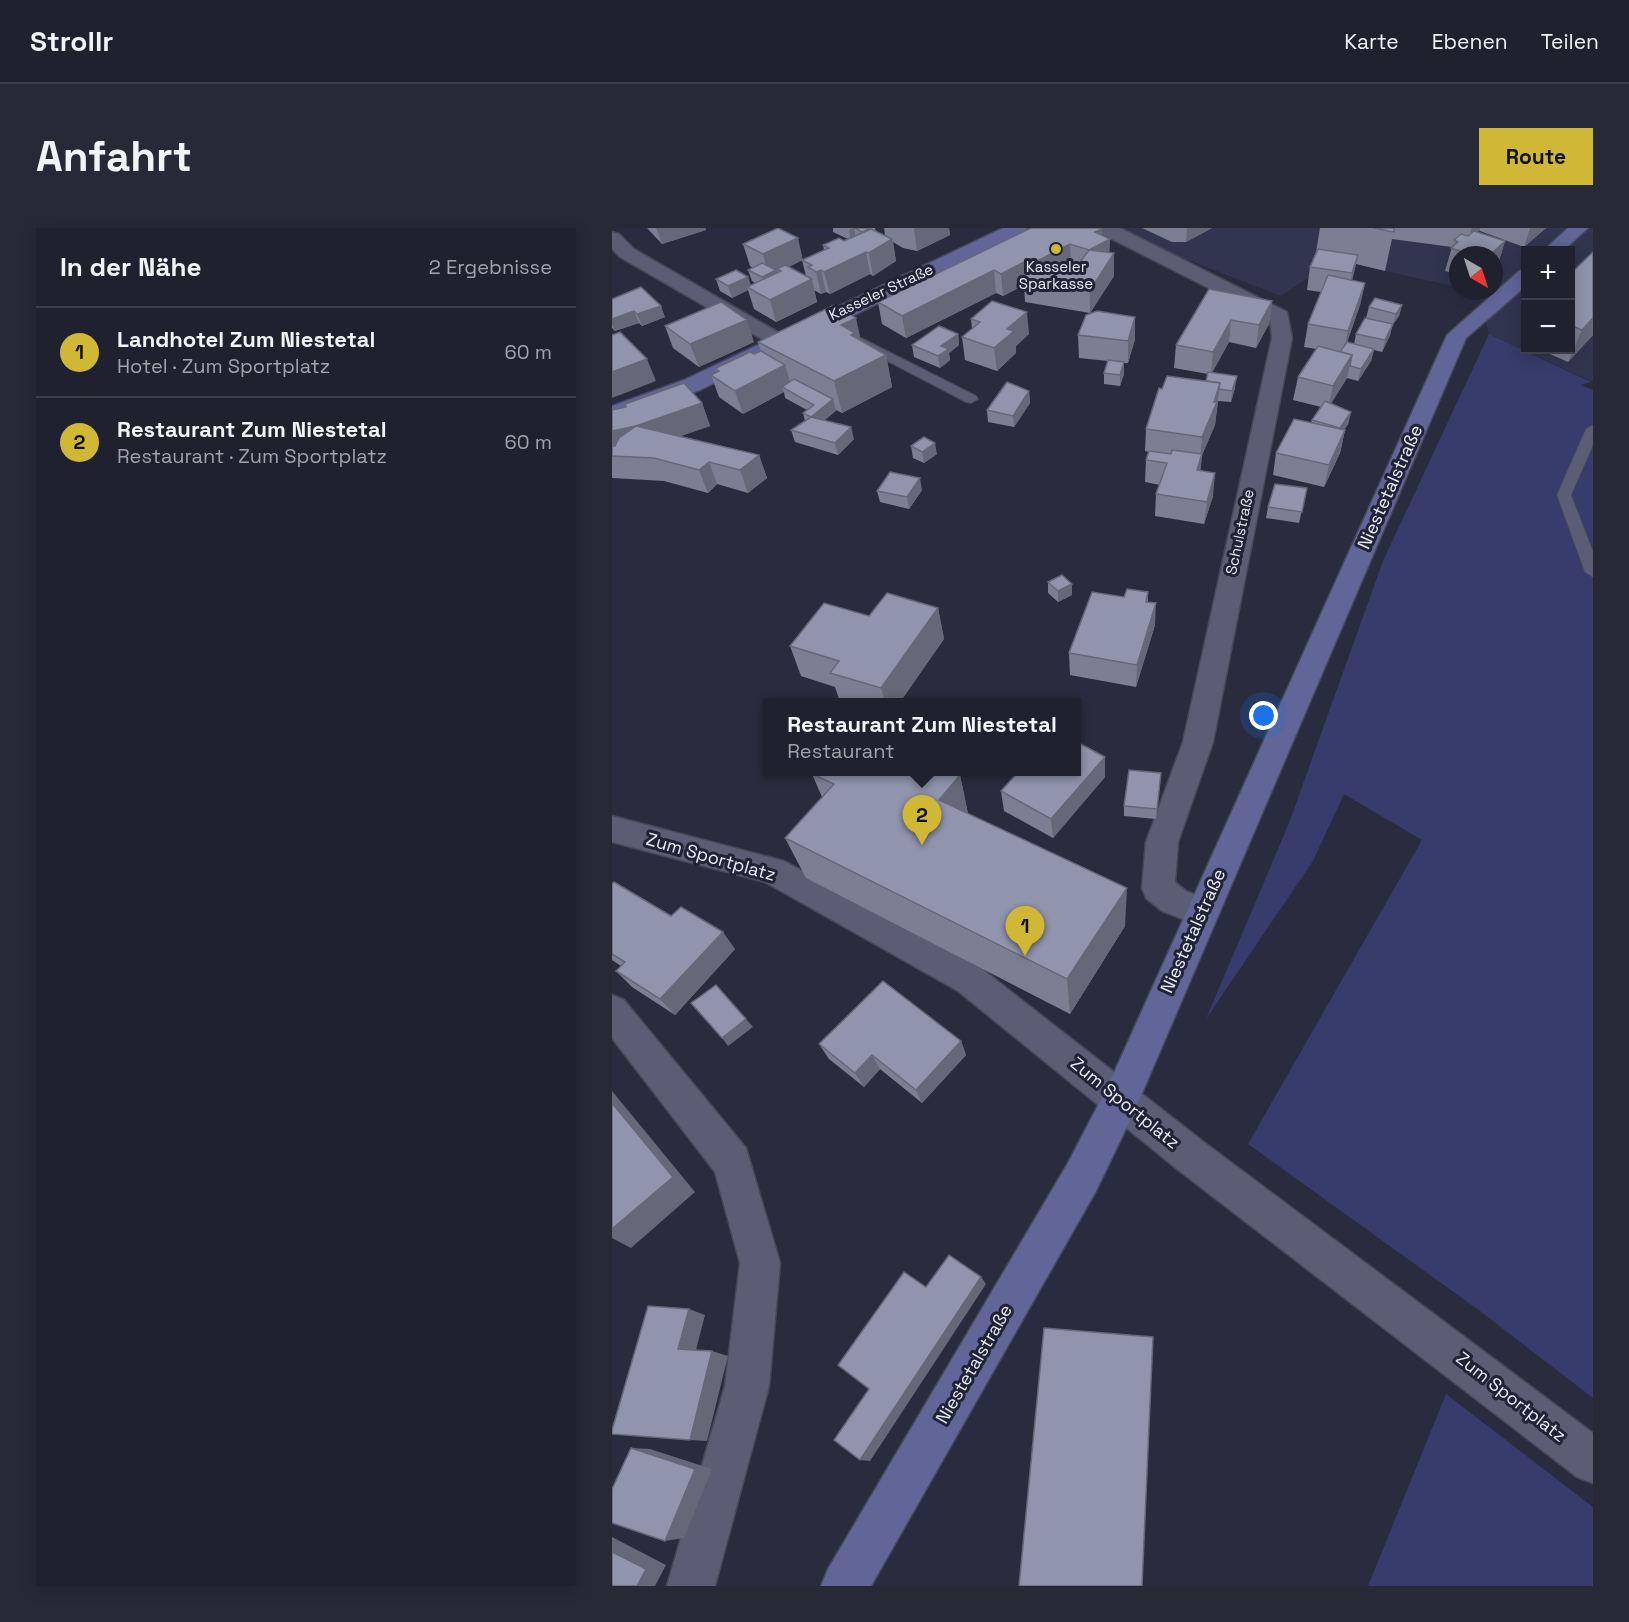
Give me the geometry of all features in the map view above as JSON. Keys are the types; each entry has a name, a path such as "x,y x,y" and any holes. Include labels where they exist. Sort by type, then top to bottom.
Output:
{"main road":[{"name":"Kasseler Straße","path":"612,414 692,385 779,341 1018,228"},
{"path":"1558,246 1579,228"},
{"name":"Niestetalstraße","path":"845,1586 1082,1177 1121,1099 1201,912 1457,335 1521,279"}],"street":[{"name":"Schulstraße","path":"1105,228 1280,316 1282,338 1197,742 1162,842 1158,888 1174,901 1201,912"},
{"path":"612,238 627,253 779,341"},
{"name":"Zum Sportplatz","path":"612,829 773,871 970,980 1121,1099 1593,1461"},
{"path":"612,1011 732,1162 760,1263 747,1386 691,1586"}],"lane":[{"path":"821,321 971,399"},
{"path":"1593,429 1564,495 1593,572"}],"shaded area":[{"path":"1117,228 1593,228 1593,382 1532,354 1575,354 1575,246 1521,246 1521,349 1489,334 1481,300 1503,300 1503,246 1449,246 1449,285 1335,260 1281,296 1175,255"},
{"path":"1489,334 1521,349 1521,354 1532,354 1591,382 1581,385 1593,390 1593,1398 1480,1311 1248,1144 1422,840 1344,794 1313,861 1206,1019 1289,823 1383,561"},
{"path":"1446,1394 1593,1507 1593,1586 1368,1586"}],"building":[{"path":"778,228 798,238 763,254 743,244"},
{"path":"855,228 871,228 862,232"},
{"path":"1031,228 1101,228 1095,232 1110,239 1089,250 1070,244 1030,265 1024,262 1001,274 994,270 902,316 878,302"},
{"path":"1374,228 1394,228 1394,232"},
{"path":"871,229 892,239 869,253 866,252 824,272 821,270 816,272 808,267 812,265 802,260 829,248 823,245 839,238 844,241"},
{"path":"1474,231 1505,241 1500,246 1453,246 1458,242 1454,240 1461,234 1468,236"},
{"path":"1318,249 1358,255 1352,273 1310,267"},
{"path":"1089,250 1114,253 1090,291 1023,279 1032,266 1072,273"},
{"path":"1593,252 1593,318 1582,330 1575,327 1575,269"},
{"path":"762,263 776,270 762,277 748,270"},
{"path":"785,265 812,279 770,300 747,287 781,271 777,269"},
{"path":"736,270 748,277 728,286 716,279"},
{"path":"1328,275 1365,283 1348,331 1308,324"},
{"path":"641,287 661,306 637,314 634,311 612,319 612,299"},
{"path":"1209,289 1272,301 1259,325 1231,320 1213,352 1176,345"},
{"path":"1375,298 1402,305 1396,314 1369,307"},
{"path":"992,301 1027,312 1007,329 1014,331 994,348 962,337 980,322 971,319"},
{"path":"721,302 747,320 690,344 665,326"},
{"path":"834,305 856,318 841,325 855,333 851,335 886,355 834,381 758,342"},
{"path":"1097,311 1135,317 1128,341 1078,335 1086,315"},
{"path":"1365,318 1393,324 1385,340 1356,334"},
{"path":"939,326 958,334 941,346 949,349 938,356 912,345"},
{"path":"620,332 647,359 612,372 612,335"},
{"path":"1347,342 1374,349 1361,369 1350,366 1352,355 1340,352"},
{"path":"1318,346 1352,355 1333,386 1298,377"},
{"path":"761,351 785,365 735,391 711,375 719,371 716,368 750,352 754,354"},
{"path":"1108,360 1124,362 1120,375 1104,373"},
{"path":"1208,372 1237,376 1232,391 1219,389 1220,383 1206,381"},
{"path":"1167,376 1220,383 1214,402 1217,402 1202,437 1146,429 1159,388 1162,389"},
{"path":"794,379 833,399 811,417 803,413 814,405 782,387"},
{"path":"1007,382 1029,391 1013,416 987,410"},
{"path":"684,383 702,403 636,426 612,431 612,410 626,407 625,404"},
{"path":"1325,401 1351,412 1340,428 1312,420"},
{"path":"811,417 851,427 835,443 791,430"},
{"path":"1294,419 1345,430 1329,465 1276,453"},
{"path":"636,426 759,455 740,470 709,462 699,470 654,458 612,456 612,446 615,446 619,438"},
{"path":"924,437 935,443 922,452 911,446"},
{"path":"1172,450 1202,454 1197,470 1215,473 1207,502 1156,494 1167,463 1146,460 1149,451 1171,454"},
{"path":"890,472 920,478 907,497 877,491"},
{"path":"1275,484 1307,488 1302,512 1268,507"},
{"path":"1062,575 1072,584 1058,591 1048,582"},
{"path":"1127,589 1148,592 1146,602 1156,603 1137,665 1069,653 1092,592 1124,597"},
{"path":"887,593 938,608 881,688 830,673 839,661 790,646 824,603 869,616"},
{"path":"1081,744 1105,757 1051,819 1001,791 1014,776 1081,776"},
{"path":"1129,770 1161,773 1157,809 1124,806"},
{"path":"816,776 959,776 939,800 1127,888 1067,979 785,838 834,784"},
{"path":"614,882 671,916 681,907 723,932 660,999 616,971 625,962 612,954 612,884"},
{"path":"883,981 961,1041 916,1090 872,1055 855,1073 819,1044"},
{"path":"716,985 746,1019 722,1038 691,1003"},
{"path":"612,1103 673,1177 612,1229"},
{"path":"949,1255 981,1277 860,1460 834,1440 869,1389 838,1365 904,1272 926,1287"},
{"path":"648,1306 689,1309 678,1349 712,1351 690,1440 612,1434"},
{"path":"1044,1328 1153,1337 1142,1586 1019,1586"},
{"path":"631,1448 695,1469 665,1541 612,1523 612,1489"},
{"path":"612,1552 646,1569 637,1586 612,1586"}],"place":[{"name":"Kasseler Sparkasse","path":"1056,249"},
{"name":"Restaurant Zum Niestetal","path":"922,845"},
{"name":"Landhotel Zum Niestetal","path":"1025,956"}]}
